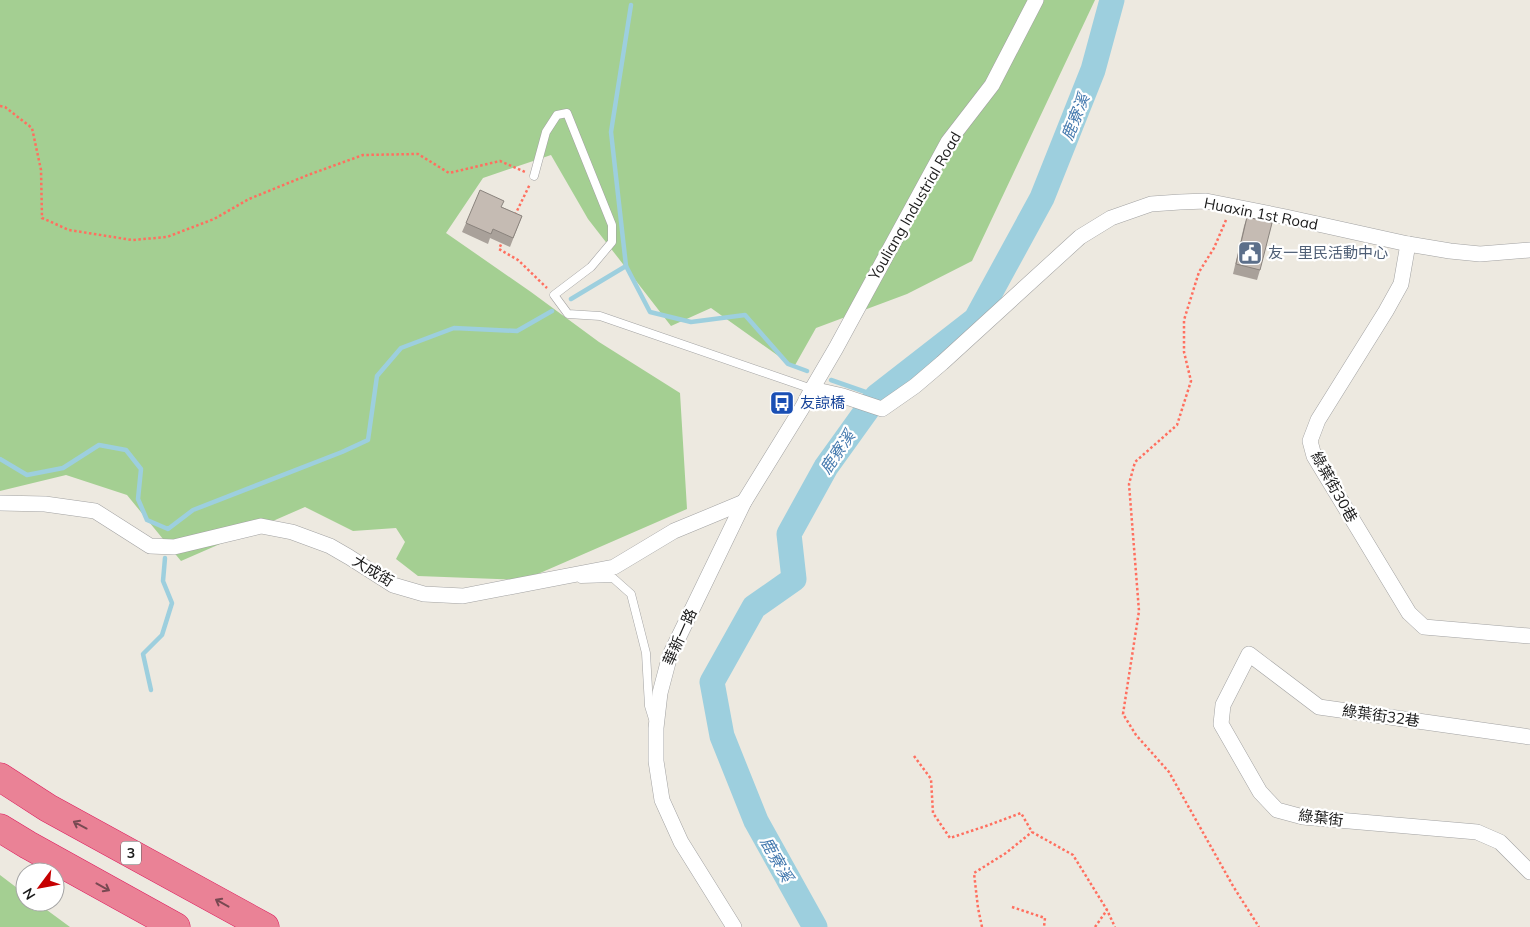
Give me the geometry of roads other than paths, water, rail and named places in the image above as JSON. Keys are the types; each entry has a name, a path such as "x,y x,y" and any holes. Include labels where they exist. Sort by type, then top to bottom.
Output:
{"highway":[{"name":"3","path":"0,777 48,808 265,927"},
{"path":"0,828 176,927"}],"street":[{"name":"Youliang Industrial Road","path":"812,388 836,348 943,151 992,84 1036,0"},
{"name":"Huaxin 1st Road","path":"812,388 882,409 915,386 942,363 1080,237 1111,218 1151,204 1206,201 1408,244 1450,251 1480,254 1530,250"},
{"name":"綠葉街30巷","path":"1408,244 1401,284 1386,312 1318,420 1310,441 1314,456 1409,613 1424,627 1530,636"},
{"name":"華新一路","path":"734,927 681,842 662,800 656,761 656,728 660,693 670,655 744,502 802,408 812,388"},
{"name":"大成街","path":"0,503 45,504 94,511 150,546 174,547 261,526 292,532 330,546 393,585 424,594 463,596 614,568 674,531 744,502"},
{"name":"綠葉街32巷","path":"1249,654 1319,707 1530,737"},
{"name":"綠葉街","path":"1249,654 1223,705 1220,724 1260,792 1277,810 1303,818 1477,832 1500,842 1530,872"}],"lane":[{"path":"534,176 546,132 557,115 567,113 612,225 612,242 591,268 554,295 568,314 600,316 812,388"},
{"path":"539,581 613,578 631,594 646,653 649,706 656,728"}],"waterway":[{"name":"鹿寮溪","path":"815,927 756,821 722,736 712,682 754,607 794,579 789,534 826,467 877,396 976,319 1042,198 1093,70 1112,0"},
{"path":"626,266 611,132 631,5"},
{"path":"571,299 626,266 650,312 691,322 745,315 788,364 807,371"},
{"path":"0,459 27,475 63,468 99,445 126,450 141,469 138,499 147,520 168,529 193,510 368,440 377,376 401,348 454,328 517,331 552,311"},
{"path":"831,380 877,396"},
{"path":"151,690 143,654 162,635 172,603 163,581 165,558"}],"place":[{"name":"友一里民活動中心","path":"1250,253"},
{"name":"友諒橋","path":"782,403"}]}
